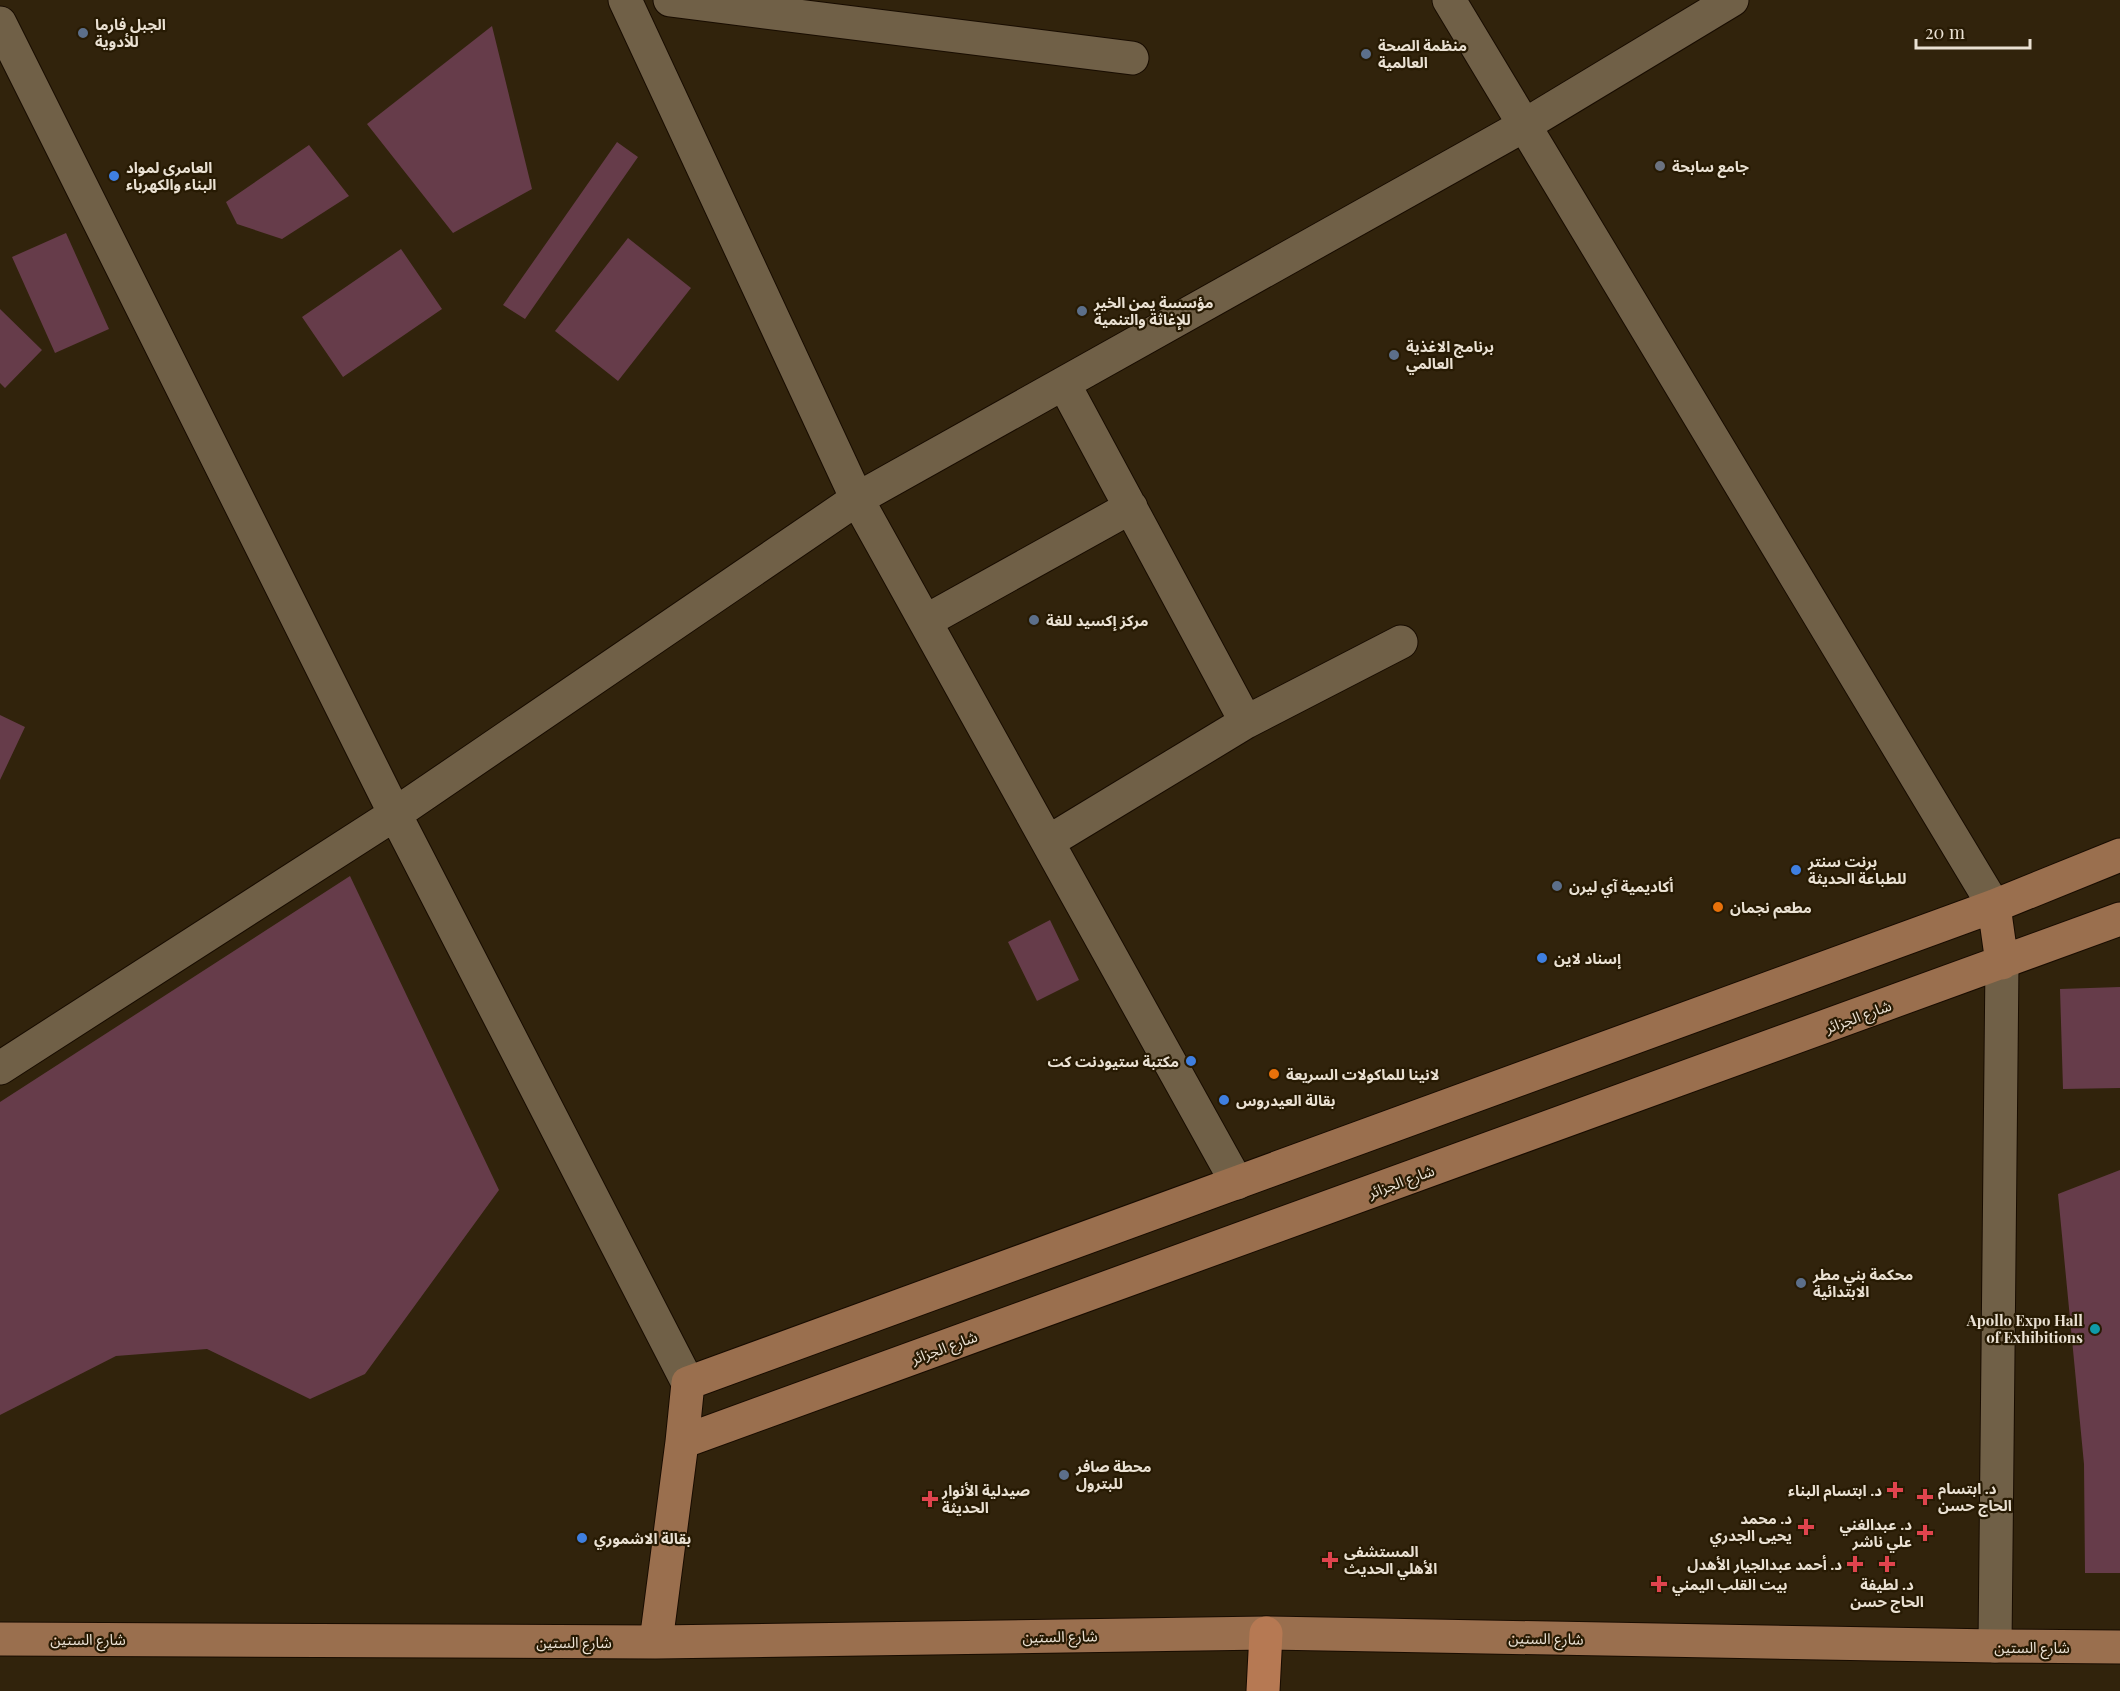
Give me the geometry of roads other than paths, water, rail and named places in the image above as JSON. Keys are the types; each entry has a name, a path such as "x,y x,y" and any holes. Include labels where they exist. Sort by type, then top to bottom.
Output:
{"highway":[{"path":"1263,1691 1266,1633"}],"main road":[{"path":"656,1642 682,1442 687,1383 1994,906 2120,855"},
{"path":"1994,906 2002,963"},
{"name":"شارع الجزائر","path":"682,1442 2120,919"},
{"name":"شارع الستين","path":"0,1639 656,1642 1266,1633 2120,1647"}],"street":[{"path":"625,0 857,499 1237,1183"},
{"path":"670,0 1132,58"},
{"path":"1449,0 1994,906"},
{"path":"0,1068 395,814 857,499 1525,125 1732,0"},
{"path":"0,23 395,814 687,1383"},
{"path":"1064,384 1246,722"},
{"path":"926,621 1131,507"},
{"path":"1048,842 1246,722 1401,642"},
{"path":"1995,1646 2002,963"}],"place":[{"name":"الجبل فارما للأدوية","path":"83,33"},
{"name":"منظمة الصحة العالمية","path":"1366,54"},
{"name":"جامع سابحة","path":"1660,166"},
{"name":"العامري لمواد البناء والكهرباء","path":"114,176"},
{"name":"مؤسسة يمن الخير للإغاثة والتنمية","path":"1082,311"},
{"name":"برنامج الاغذية العالمي","path":"1394,355"},
{"name":"مركز إكسيد للغة","path":"1034,620"},
{"name":"برنت سنتر للطباعة الحديثة","path":"1796,870"},
{"name":"أكاديمية آي ليرن","path":"1557,886"},
{"name":"مطعم نجمان","path":"1718,907"},
{"name":"إسناد لاين","path":"1542,958"},
{"name":"مكتبة ستيودنت كت","path":"1191,1061"},
{"name":"لانينا للماكولات السريعة","path":"1274,1074"},
{"name":"بقالة العيدروس","path":"1224,1100"},
{"name":"محكمة بني مطر الابتدائية","path":"1801,1283"},
{"name":"Apollo Expo Hall of Exhibitions","path":"2095,1329"},
{"name":"محطة صافر للبترول","path":"1064,1475"},
{"name":"د. ابتسام البناء","path":"1895,1490"},
{"name":"د. ابتسام الحاج حسن","path":"1925,1497"},
{"name":"صيدلية الأنوار الحديثة","path":"930,1499"},
{"name":"د. محمد يحيى الجدري","path":"1806,1527"},
{"name":"د. عبدالغني علي ناشر","path":"1925,1533"},
{"name":"بقالة الاشموري","path":"582,1538"},
{"name":"المستشفى الأهلي الحديث","path":"1330,1560"},
{"name":"د. أحمد عبدالجيار الأهدل","path":"1855,1564"},
{"name":"د. لطيفة الحاج حسن","path":"1887,1564"},
{"name":"بيت القلب اليمني","path":"1659,1584"}]}
